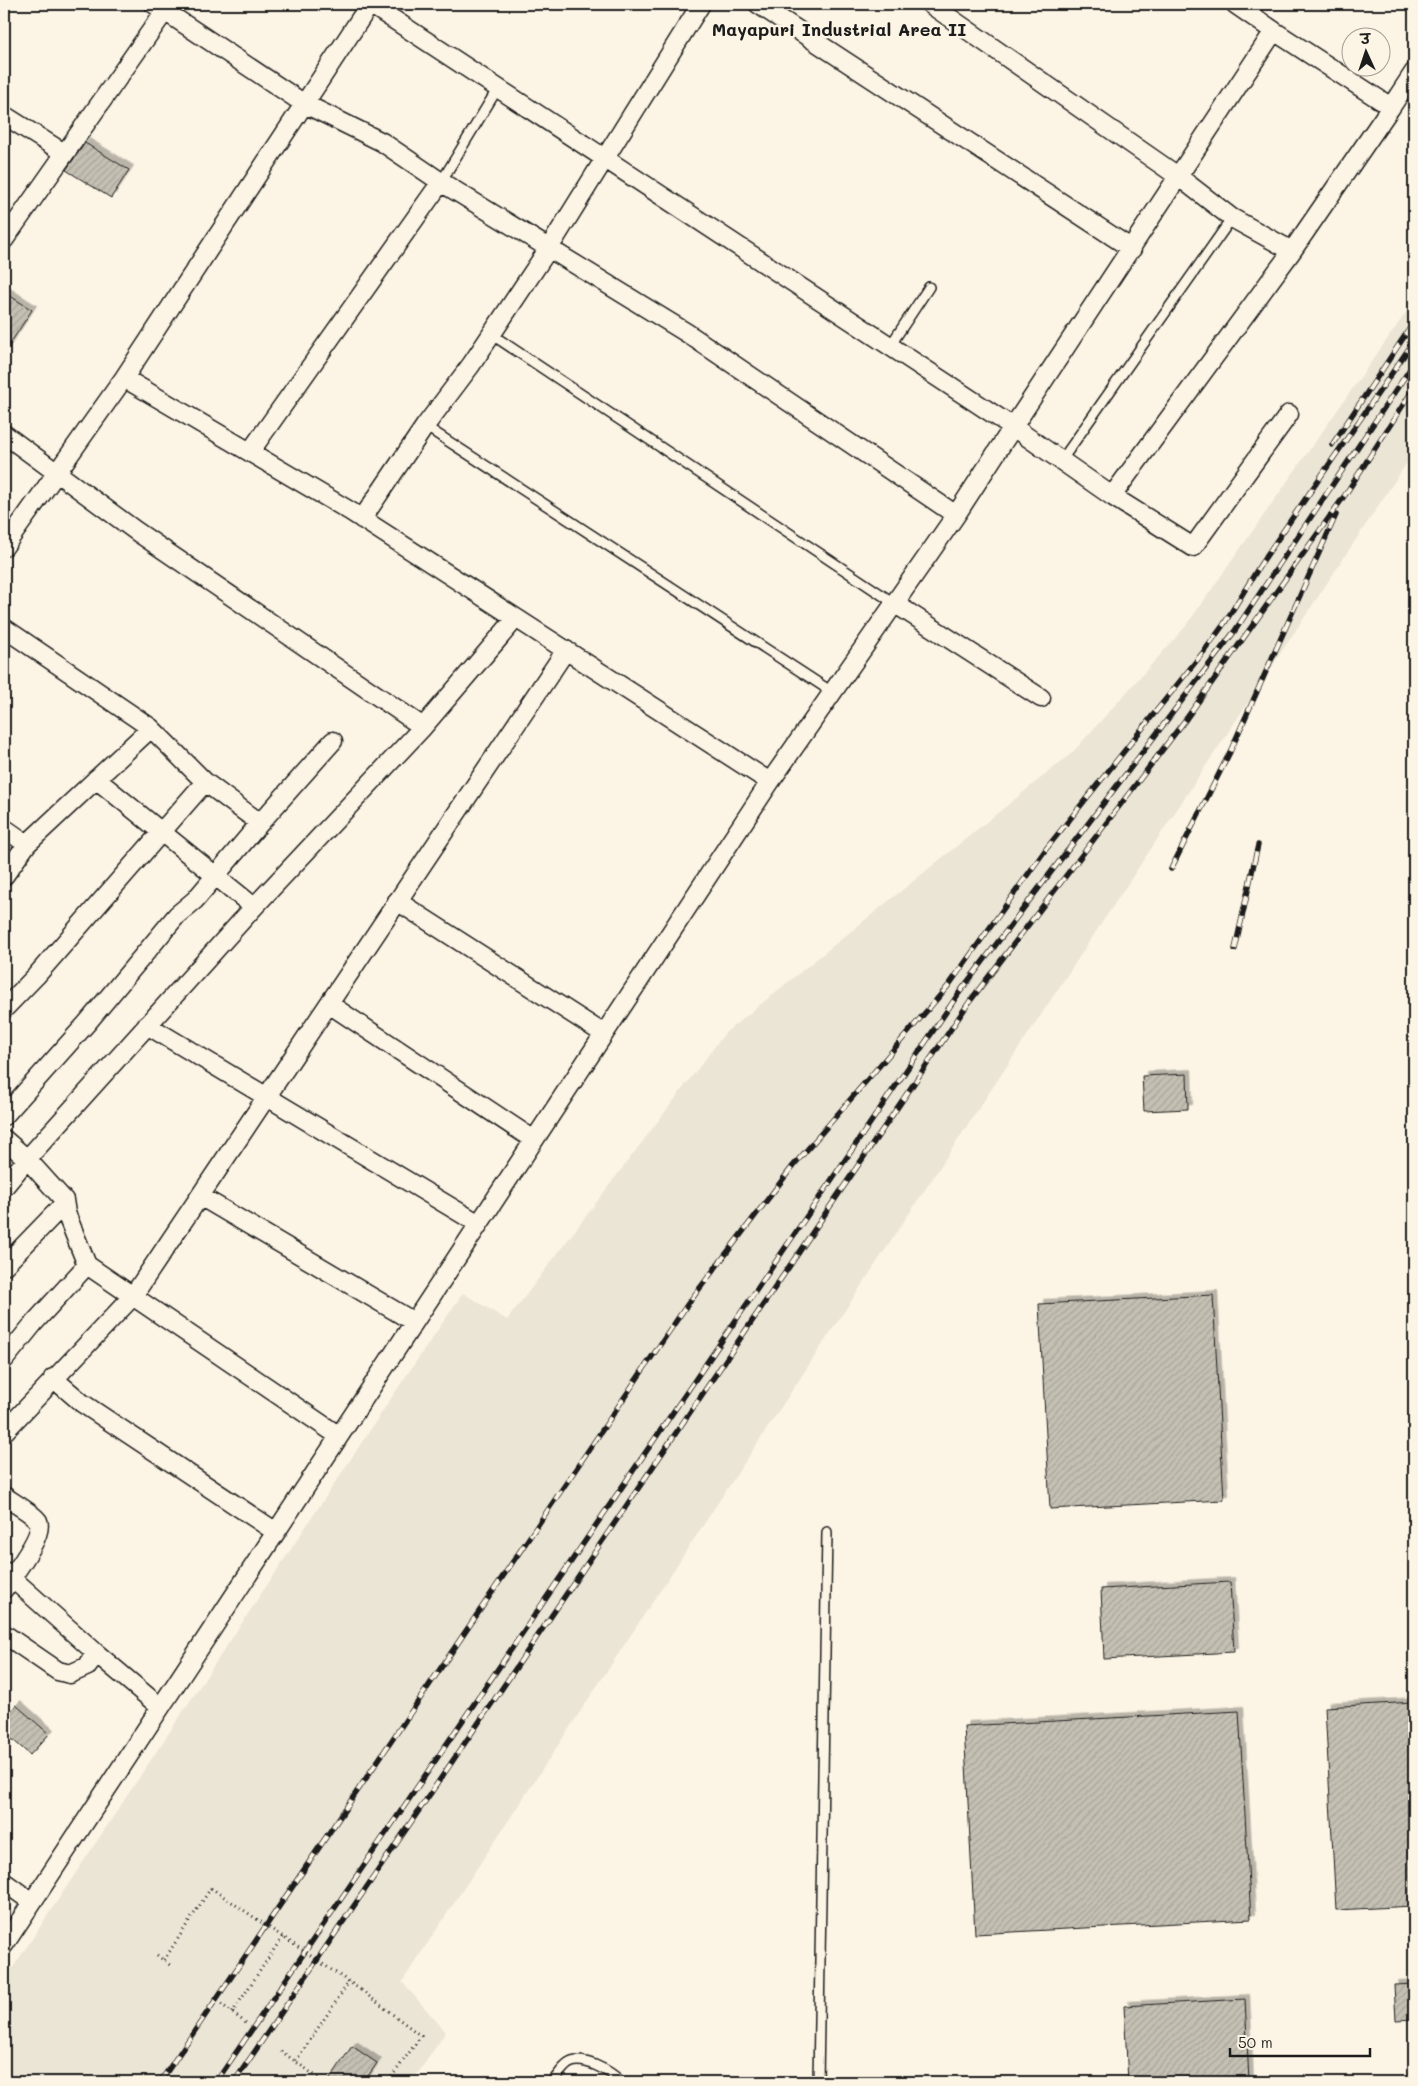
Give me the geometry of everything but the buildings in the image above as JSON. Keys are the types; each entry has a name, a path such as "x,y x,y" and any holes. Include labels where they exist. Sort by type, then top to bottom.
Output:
{"street":[{"path":"4,547 124,378 370,4 1013,427 1112,496 1193,547 1289,414"},
{"path":"362,519 425,426 471,365 549,248 701,4"},
{"path":"758,4 1132,249"},
{"path":"930,4 1179,177 1232,218 1292,251"},
{"path":"1235,4 1391,107"},
{"path":"4,240 64,153 159,8 303,104 382,142 441,182 688,333 956,515"},
{"path":"4,1945 770,782 956,515 1274,31"},
{"path":"1112,496 1292,251 1414,72"},
{"path":"4,116 64,153"},
{"path":"250,452 441,182"},
{"path":"124,378 362,519 770,782"},
{"path":"4,434 136,531 423,728"},
{"path":"894,603 1041,698"},
{"path":"4,1187 27,1158 147,1024 254,907 423,728 516,618"},
{"path":"4,628 151,728 205,782 260,823"},
{"path":"4,1432 53,1378 133,1296 566,650"},
{"path":"4,876 27,844 151,728"},
{"path":"4,1116 87,1023 177,915 195,900 333,741"},
{"path":"96,780 162,832 214,877 254,907"},
{"path":"4,1009 36,976 205,782"},
{"path":"4,828 27,844"},
{"path":"397,901 604,1034"},
{"path":"329,1004 534,1140"},
{"path":"147,1024 479,1224"},
{"path":"4,1140 27,1158 64,1200 66,1213 87,1265 339,1436"},
{"path":"200,1196 414,1322"},
{"path":"4,1266 64,1204"},
{"path":"4,1360 34,1323 87,1265"},
{"path":"53,1378 82,1403 276,1532"},
{"path":"4,1496 37,1520 40,1527 38,1538 6,1579 160,1707"},
{"path":"4,1634 58,1671 70,1674 88,1666 95,1652"},
{"path":"4,1882 32,1902"}],"lane":[{"path":"441,182 498,88"},
{"path":"1061,461 1232,218"},
{"path":"890,346 930,287"},
{"path":"491,334 894,603"},
{"path":"425,426 832,692"},
{"path":"818,2082 827,1532"},
{"path":"552,2082 568,2064 580,2060 593,2064 621,2082"}],"path":[{"path":"164,1960 212,1888 349,1982 421,2036 388,2082"},
{"path":"232,2013 282,1936"},
{"path":"156,1955 170,1966"},
{"path":"296,2061 349,1982"},
{"path":"220,2004 246,2023"},
{"path":"281,2051 324,2082"}],"shaded area":[{"path":"1414,301 1414,452 402,1982 446,2032 412,2082 4,2082 4,1981 463,1293 507,1320 725,1033 1072,753 1186,626"}],"railway":[{"path":"1332,445 1414,322"},
{"path":"160,2082 687,1305 793,1166 949,985 1046,849 1205,650 1224,624 1262,562 1414,341"},
{"path":"216,2082 959,993 1234,632 1414,363"},
{"path":"234,2082 970,1001 1186,719 1345,495 1414,388"},
{"path":"1171,869 1230,752 1336,515"},
{"path":"1235,949 1258,845"}],"district":[{"name":"Mayapuri Industrial Area II","path":"839,30"}]}
